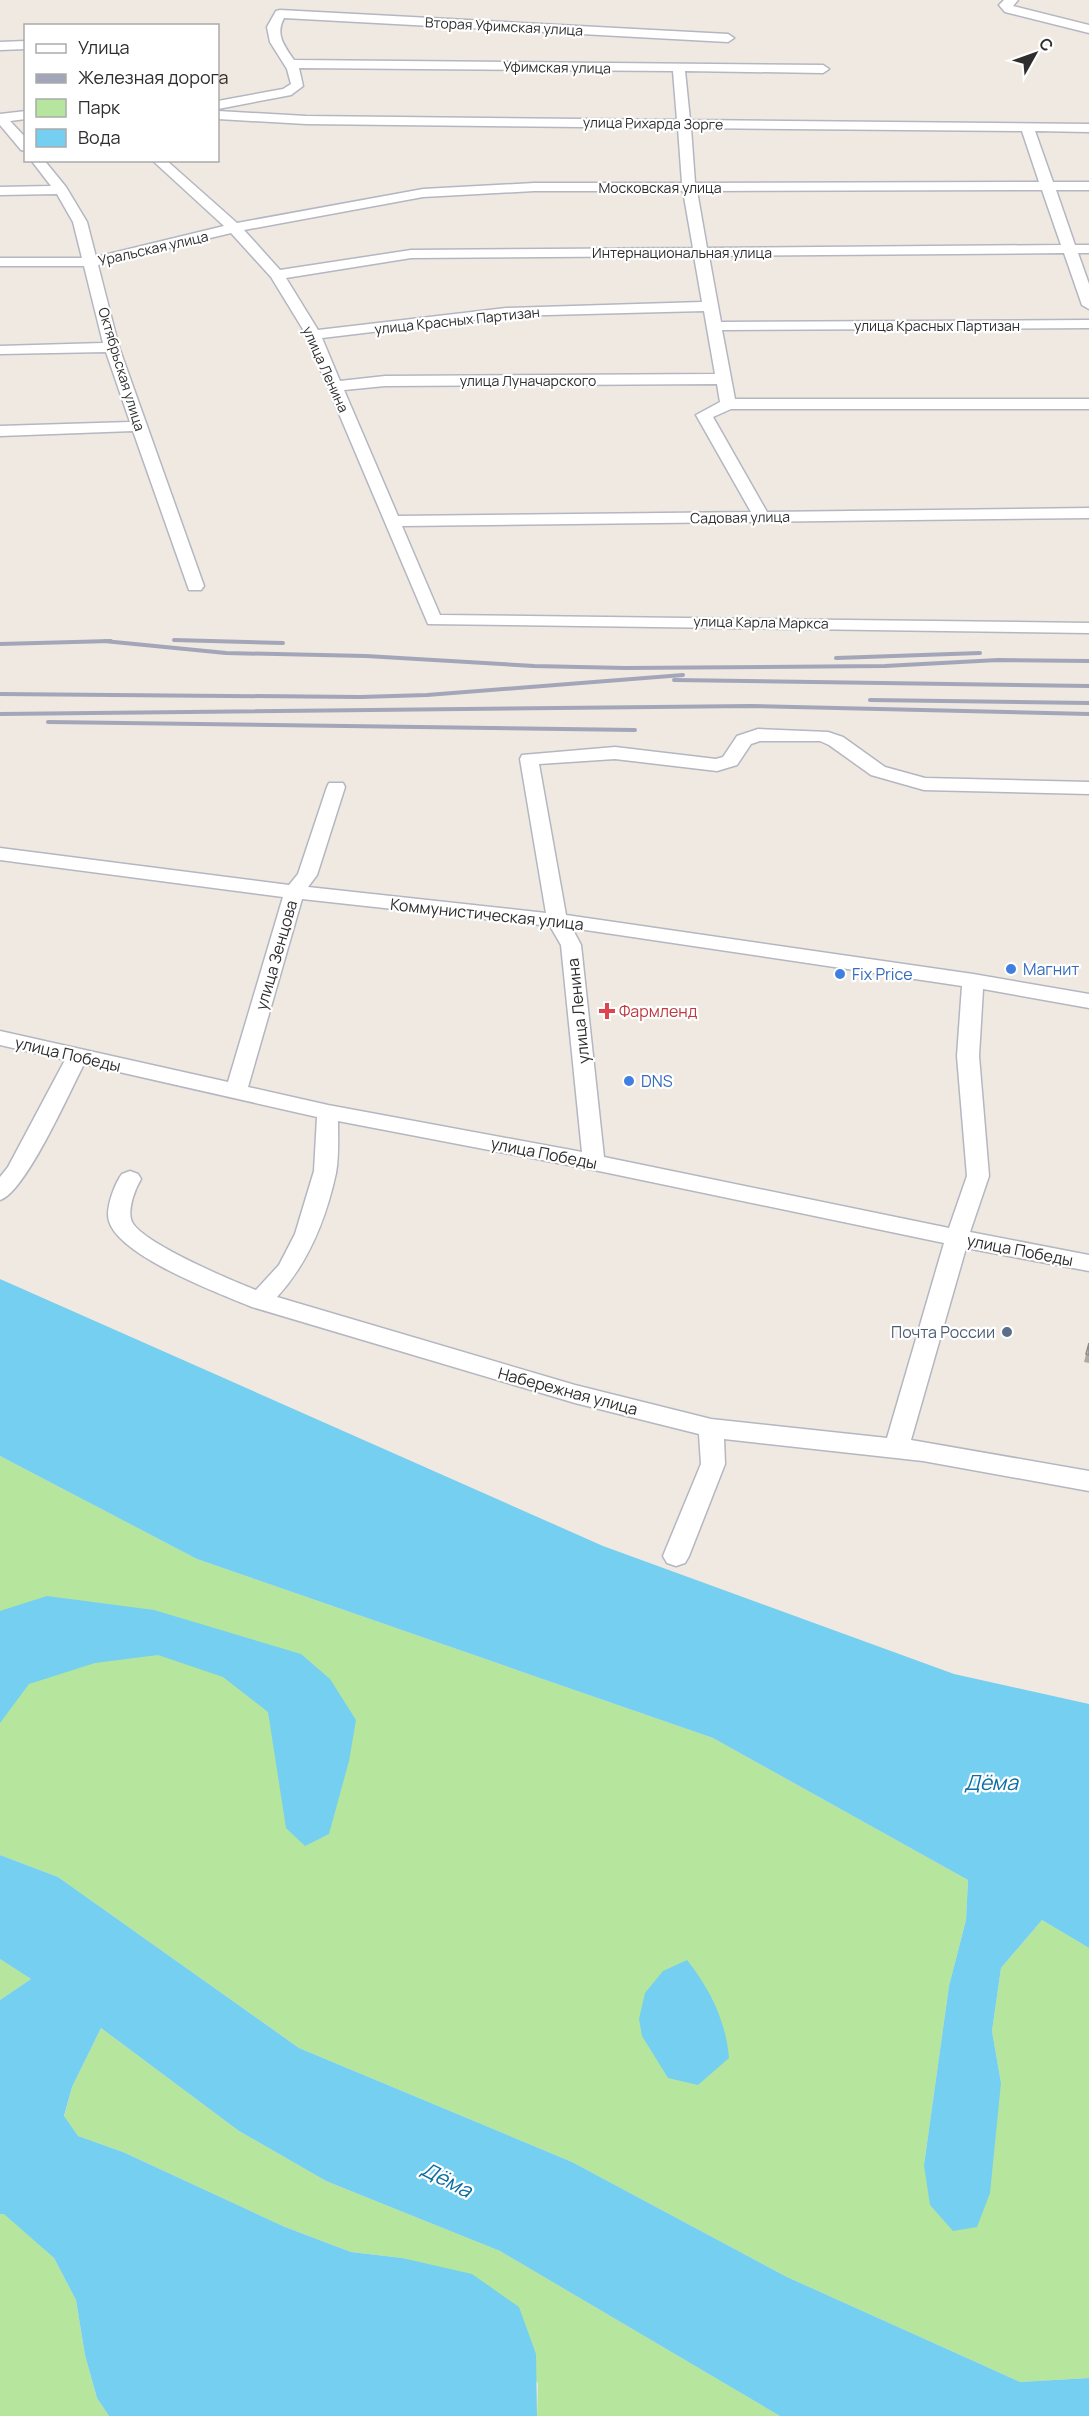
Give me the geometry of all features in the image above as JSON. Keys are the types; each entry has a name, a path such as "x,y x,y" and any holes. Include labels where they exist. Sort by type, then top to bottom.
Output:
{"street":[{"path":"1012,0 1005,5 1009,9 1089,29"},
{"name":"Вторая Уфимская улица","path":"291,64 277,44 273,27 280,14 728,38"},
{"path":"0,46 24,45"},
{"path":"219,105 287,92 297,87 298,81 291,64"},
{"name":"Уфимская улица","path":"291,64 823,69"},
{"path":"679,69 689,186 728,404"},
{"path":"1,118 24,115"},
{"name":"улица Рихарда Зорге","path":"219,115 306,120 1089,128"},
{"path":"1,118 24,145"},
{"path":"1027,127 1089,305"},
{"name":"Октябрьская улица","path":"38,162 61,190 80,222 112,347 195,586"},
{"name":"улица Ленина","path":"160,162 234,228 277,275 312,335 434,620"},
{"name":"Московская улица","path":"234,228 423,193 534,187 1089,186"},
{"path":"0,190 61,190"},
{"name":"Уральская улица","path":"0,262 92,262 234,228"},
{"name":"Интернациональная улица","path":"277,275 411,254 1089,249"},
{"name":"улица Красных Партизан","path":"312,335 506,312 710,306"},
{"name":"улица Красных Партизан","path":"714,326 1089,324"},
{"path":"0,350 112,347"},
{"name":"улица Луначарского","path":"334,386 385,381 723,378"},
{"path":"762,517 704,415 728,404 1089,404"},
{"path":"0,430 139,426"},
{"name":"Садовая улица","path":"392,521 1089,513"},
{"name":"улица Карла Маркса","path":"434,620 1089,628"},
{"name":"улица Ленина","path":"594,1162 571,945 557,920 529,759 615,753 717,765 730,761 744,740 758,735 822,736 836,741 878,771 924,784 1089,788"},
{"name":"улица Зенцова","path":"236,1092 294,892 307,875 336,788"},
{"name":"Коммунистическая улица","path":"0,854 294,892 557,920 973,981 1089,1001"},
{"path":"896,1449 957,1238 978,1176 968,1056 973,981"},
{"name":"улица Победы","path":"0,1038 328,1112 594,1162 957,1238 1089,1263"},
{"path":"0,1192 16,1172 78,1056"},
{"path":"260,1300 288,1270 306,1234 325,1172 328,1112"},
{"name":"Набережная улица","path":"130,1179 125,1186 119,1219 125,1231 138,1243 213,1282 260,1300 575,1394 711,1428 923,1451 1089,1481"},
{"path":"676,1556 713,1464 711,1428"}],"green space":[{"path":"0,1456 197,1559 713,1738 968,1880 966,1920 949,1986 924,2165 1001,2083 992,2031 1001,1968 1042,1920 1089,1948 1089,2378 1020,2382 787,2277 572,2162 299,2048 58,1877 0,1855"},
{"path":"0,1959 31,1979 0,2000"},
{"path":"101,2028 239,2131 326,2181 500,2251 780,2416 537,2416 538,2383 402,2258 351,2252 285,2227 123,2152 78,2136 64,2117 72,2087"},
{"path":"4,2213 54,2258 76,2300 85,2355 97,2398 109,2416 0,2416 0,2214"}],"water":[{"name":"Дёма","path":"0,1279 603,1546 954,1674 1089,1704 1089,1948 1042,1920 1001,1968 992,2031 1001,2083 990,2193 977,2227 953,2231 930,2205 924,2165 949,1986 966,1920 968,1880 713,1738 197,1559 0,1456"},
{"path":"47,1596 154,1610 301,1654 330,1679 356,1720 349,1761 329,1834 305,1846 286,1828 268,1712 223,1677 158,1655 95,1663 29,1684 0,1723 0,1611"},
{"path":"0,1855 58,1877 299,2048 572,2162 787,2277 1020,2382 1089,2378 1089,2416 780,2416 500,2251 326,2181 239,2131 101,2028 72,2087 64,2116 78,2136 123,2152 285,2227 351,2252 402,2258 472,2274 519,2307 536,2354 537,2416 109,2416 97,2398 85,2355 76,2300 54,2258 4,2214 0,2214 0,2000 31,1979 0,1959"},
{"path":"687,1960 703,1982 716,2006 729,2058 698,2085 668,2078 642,2036 639,2019 645,1993 663,1971"}],"railway":[{"path":"174,640 283,643"},
{"path":"0,644 106,641"},
{"path":"106,641 226,653 366,656 534,666 625,668 885,666 998,660 1089,661"},
{"path":"106,641 111,641"},
{"path":"836,658 980,653"},
{"path":"0,694 360,697 427,695 683,675"},
{"path":"674,680 1089,686"},
{"path":"870,700 1089,703"},
{"path":"0,714 751,706 1089,714"},
{"path":"48,722 635,730"}],"place":[{"name":"Магнит","path":"1011,969"},
{"name":"Fix Price","path":"840,974"},
{"name":"Фармленд","path":"607,1011"},
{"name":"DNS","path":"629,1081"},
{"name":"Почта России","path":"1007,1332"}]}
